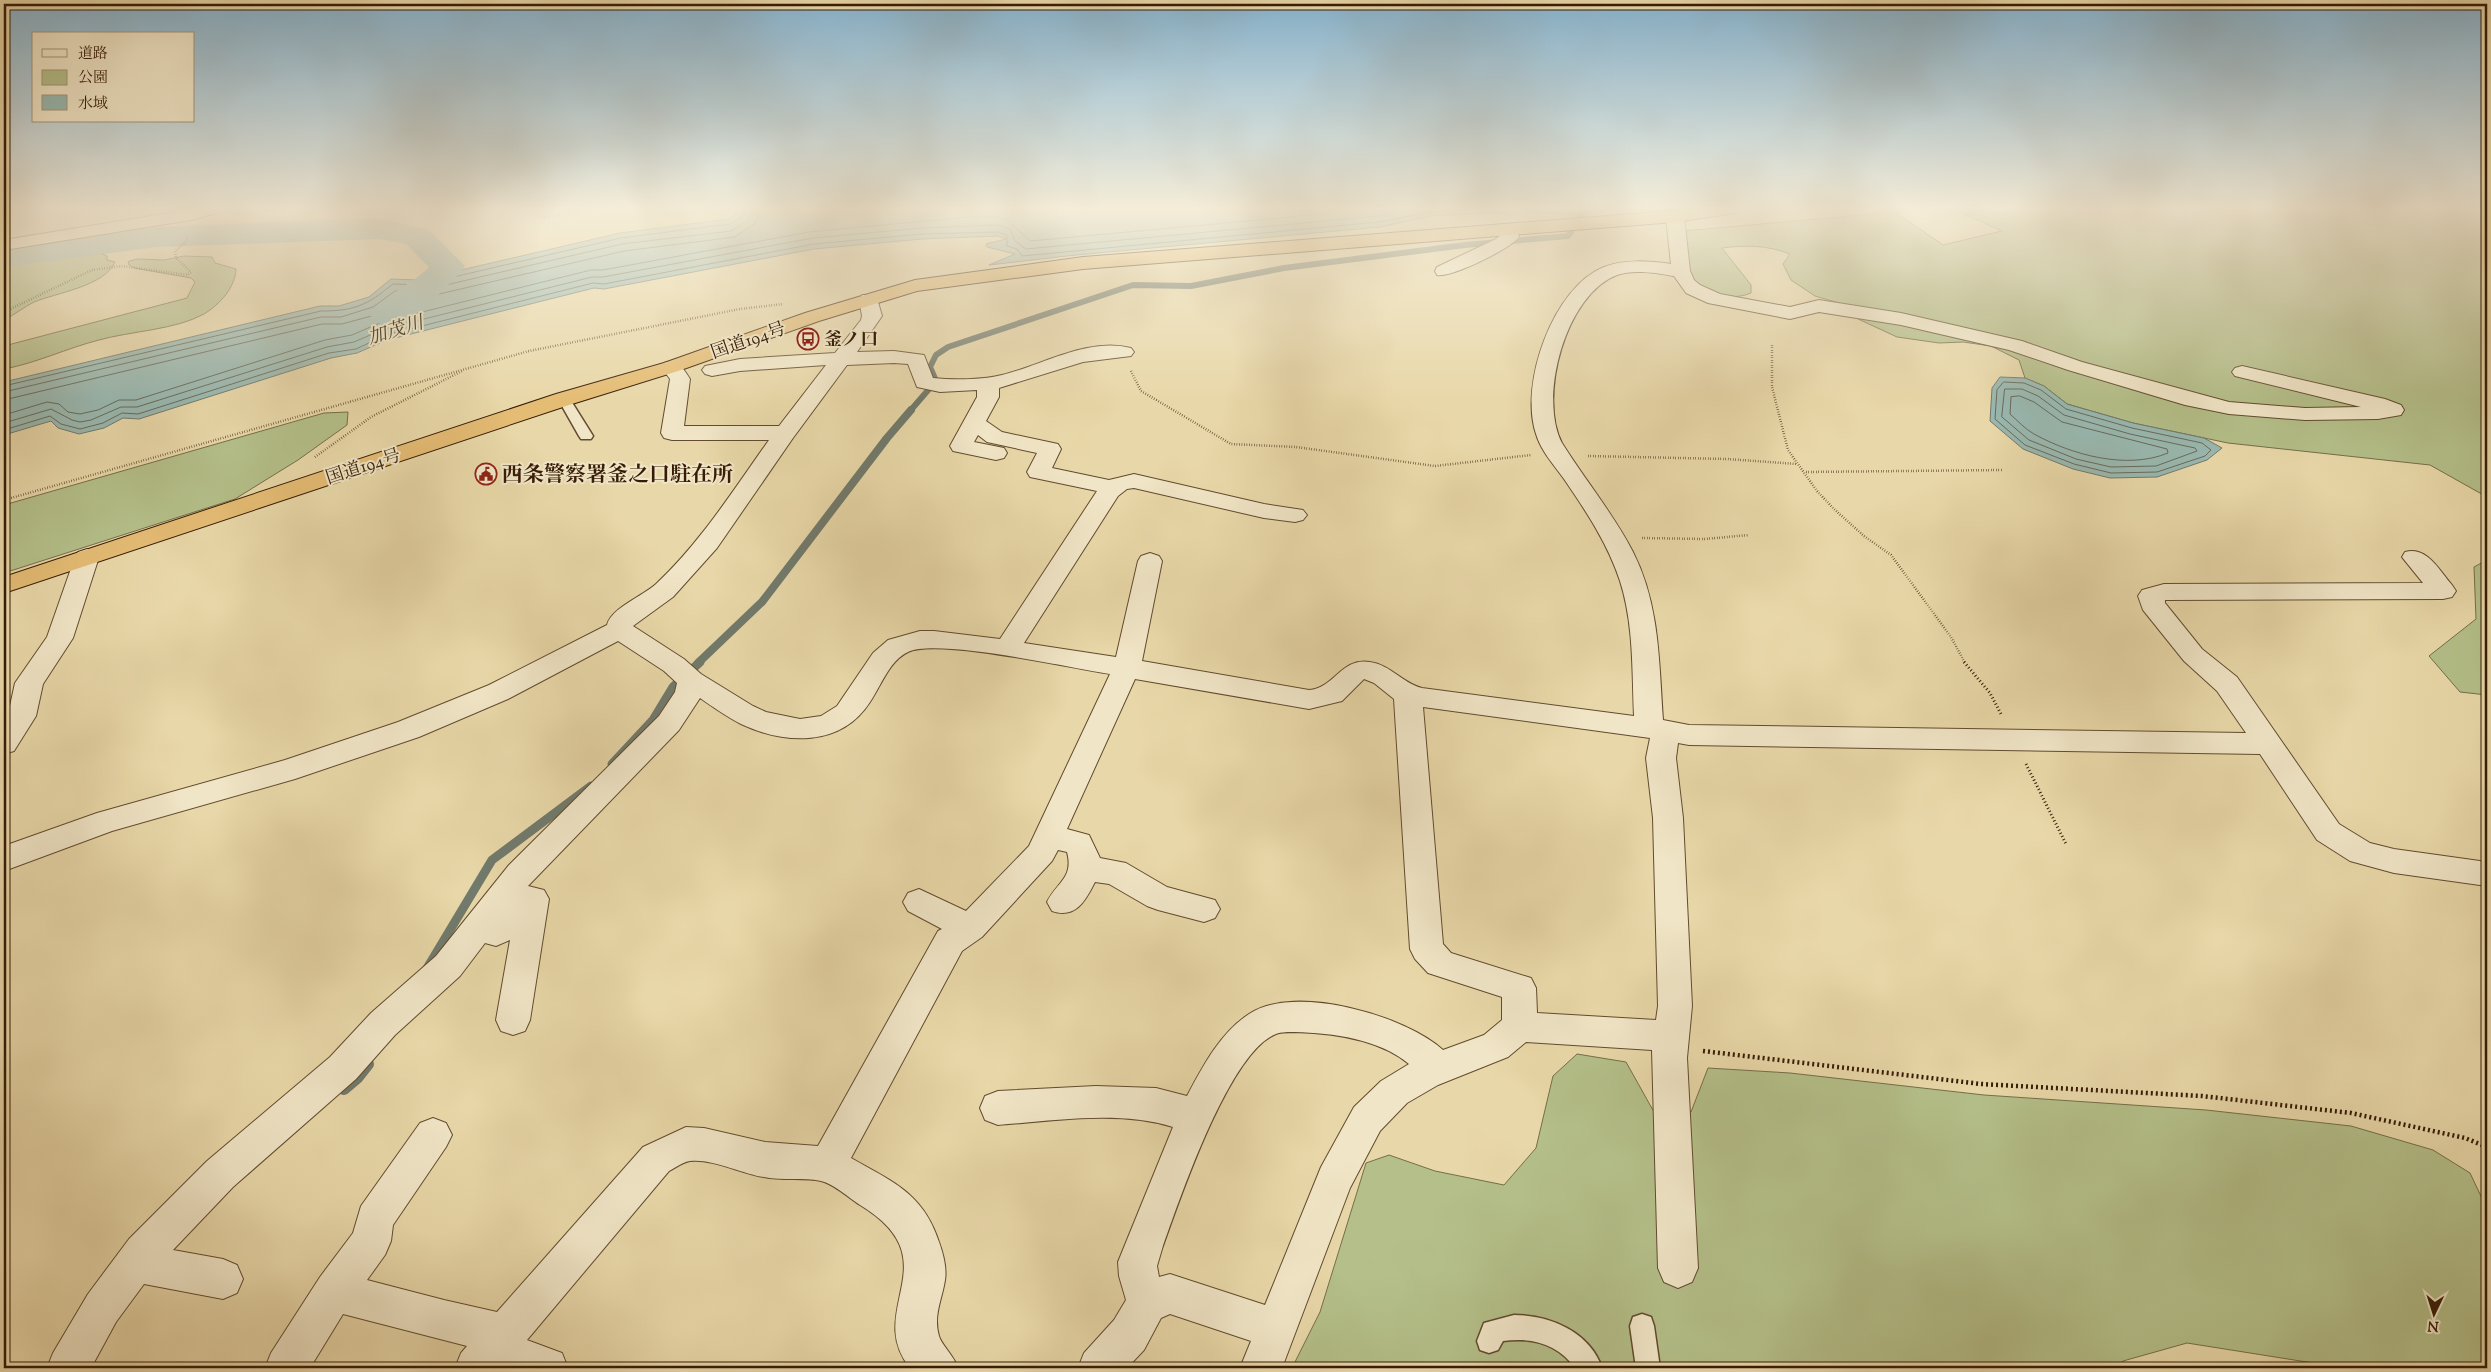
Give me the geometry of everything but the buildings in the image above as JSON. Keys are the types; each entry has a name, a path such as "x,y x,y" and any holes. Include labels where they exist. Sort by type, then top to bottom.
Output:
{"highway":[{"name":"国道194号","path":"4,585 870,299 915,286 1014,273"}],"street":[{"path":"1607,273 1585,286 1562,320 1544,377 1541,399 1546,433 1614,537 1634,584 1642,619 1668,818 1675,1006 1669,1058 1678,1268"},
{"path":"1682,273 1686,282 1693,289 1715,299 1790,313 1819,306 1901,319 2015,345 2075,366 2193,400 2229,408 2305,414 2378,413 2393,410 2377,404 2242,372"},
{"path":"619,629 620,622 664,591 708,543 785,433 870,321 872,316 870,299"},
{"path":"712,370 767,362 894,357 918,359 924,383 938,387 988,384 1088,355 1109,351 1124,352"},
{"path":"671,366 680,379 672,433 785,433"},
{"path":"988,384 988,397 961,446 996,453"},
{"path":"974,423 995,437 1050,450 1038,472 1114,488"},
{"path":"1007,649 1109,492 1120,483 1134,481 1264,511 1295,515"},
{"path":"4,744 22,716 29,683 60,638 87,557"},
{"path":"2414,557 2443,591 2164,592 2151,596 2152,604 2193,655 2227,684 2328,832 2361,853 2394,861 2487,874"},
{"path":"828,1164 950,941 970,928 1000,893 1031,864 1050,837 1125,668 1150,561"},
{"path":"619,629 674,665 691,681 721,697 737,712 762,721 813,730 826,728 840,721 850,710 884,657 908,643 918,640 954,642 1007,649 1304,700 1319,698 1337,692 1352,673 1362,670 1376,671 1408,695 1689,735 2267,744"},
{"path":"4,859 88,827 287,771 408,730 482,699 619,629"},
{"path":"68,1368 102,1308 143,1253 220,1174 343,1068 383,1024 448,966 520,874 669,723 689,692 691,681"},
{"path":"1408,695 1427,949 1440,963 1519,988 1520,1027"},
{"path":"1050,837 1078,843 1084,853 1086,869 1083,878 1063,902"},
{"path":"1086,869 1115,872 1158,897 1204,909"},
{"path":"448,966 483,950 526,899 533,898 513,1020"},
{"path":"919,902 970,928"},
{"path":"1147,1302 1137,1264 1181,1150 1206,1096 1238,1044 1262,1023 1286,1017 1316,1018 1350,1024 1407,1043 1439,1068"},
{"path":"1261,1368 1334,1180 1367,1119 1394,1092 1426,1073 1496,1046 1520,1027 1671,1041"},
{"path":"998,1108 1096,1102 1156,1104 1172,1110 1198,1114"},
{"path":"286,1368 334,1291 372,1241 376,1219 433,1135"},
{"path":"491,1350 656,1159 686,1144 695,1144 765,1160 828,1164 894,1204 915,1229 923,1254 925,1278 915,1316 920,1347 930,1365"},
{"path":"135,1263 223,1279"},
{"path":"334,1291 444,1321 491,1350 548,1368"},
{"path":"1098,1368 1128,1335 1147,1302 1170,1294 1277,1329"}],"lane":[{"path":"564,399 586,436"},
{"path":"1642,1326 1648,1368"},
{"path":"1490,1342 1493,1332 1503,1328 1541,1329 1561,1337 1575,1348 1590,1368"}],"path":[{"path":"4,312 86,273"},
{"path":"170,273 179,275 189,273"},
{"path":"4,500 529,351 740,309 788,303"},
{"path":"1772,346 1772,387 1788,450 1817,491 1864,536 1891,555 1951,637 1968,669 1990,692 2066,844"},
{"path":"1124,352 1135,381 1141,391 1170,410 1231,444 1296,447 1435,466 1453,466 1503,457 1595,455 1797,464"},
{"path":"309,461 371,417 472,367"},
{"path":"1805,472 2003,470"},
{"path":"1614,537 1705,539 1749,535"},
{"path":"1671,1041 1981,1084 2202,1096 2351,1113 2465,1138 2482,1145 2487,1154"}],"green space":[{"path":"4,273 106,273 79,288 34,302 4,320"},
{"path":"163,273 235,273 230,289 216,305 204,314 180,324 99,340 4,369 4,346 187,298 195,282 191,278"},
{"path":"1691,273 1742,273 1751,285 1751,293 1735,297 1711,293 1704,289"},
{"path":"1788,273 2487,273 2487,497 2430,465 2228,443 2133,423 2067,404 2044,386 2025,378 2019,360 1991,346 1963,342 1939,343 1897,337 1858,319 1846,305 1815,296 1791,280"},
{"path":"348,412 347,425 298,460 235,499 4,573 4,505 324,413"},
{"path":"2487,560 2487,695 2460,692 2429,656 2476,619 2474,567"},
{"path":"1577,1054 1626,1062 1654,1112 1691,1112 1708,1068 1790,1073 1984,1095 2206,1110 2351,1126 2433,1150 2470,1173 2487,1209 2487,1368 2322,1368 2313,1363 2187,1343 2123,1361 2114,1368 1292,1368 1320,1312 1366,1163 1389,1155 1435,1171 1504,1185 1536,1148 1553,1076"}],"water":[{"name":"加茂川","path":"448,273 688,273 604,289 594,288 387,340 357,353 331,358 139,419 123,418 104,428 79,434 58,428 51,421 4,435 4,382 320,306 339,306 369,297 391,279 418,280"},
{"path":"2000,377 2025,378 2044,386 2067,404 2133,423 2204,438 2222,448 2207,460 2157,477 2110,478 2073,469 2023,449 1990,421 1992,388"}],"waterway":[{"name":"加茂川","path":"388,315 432,284 442,273"},
{"path":"910,411 936,381 930,367 936,355 948,347 1133,285 1191,286 1258,273"},
{"path":"698,663 762,602 887,438 911,410"},
{"path":"612,764 653,720 673,687 700,662"},
{"path":"426,970 492,860 591,786"},
{"path":"344,1089 357,1078 368,1064"}],"place":[{"name":"釜ノ口","path":"808,339"},
{"name":"西条警察署釜之口駐在所","path":"486,474"}]}
